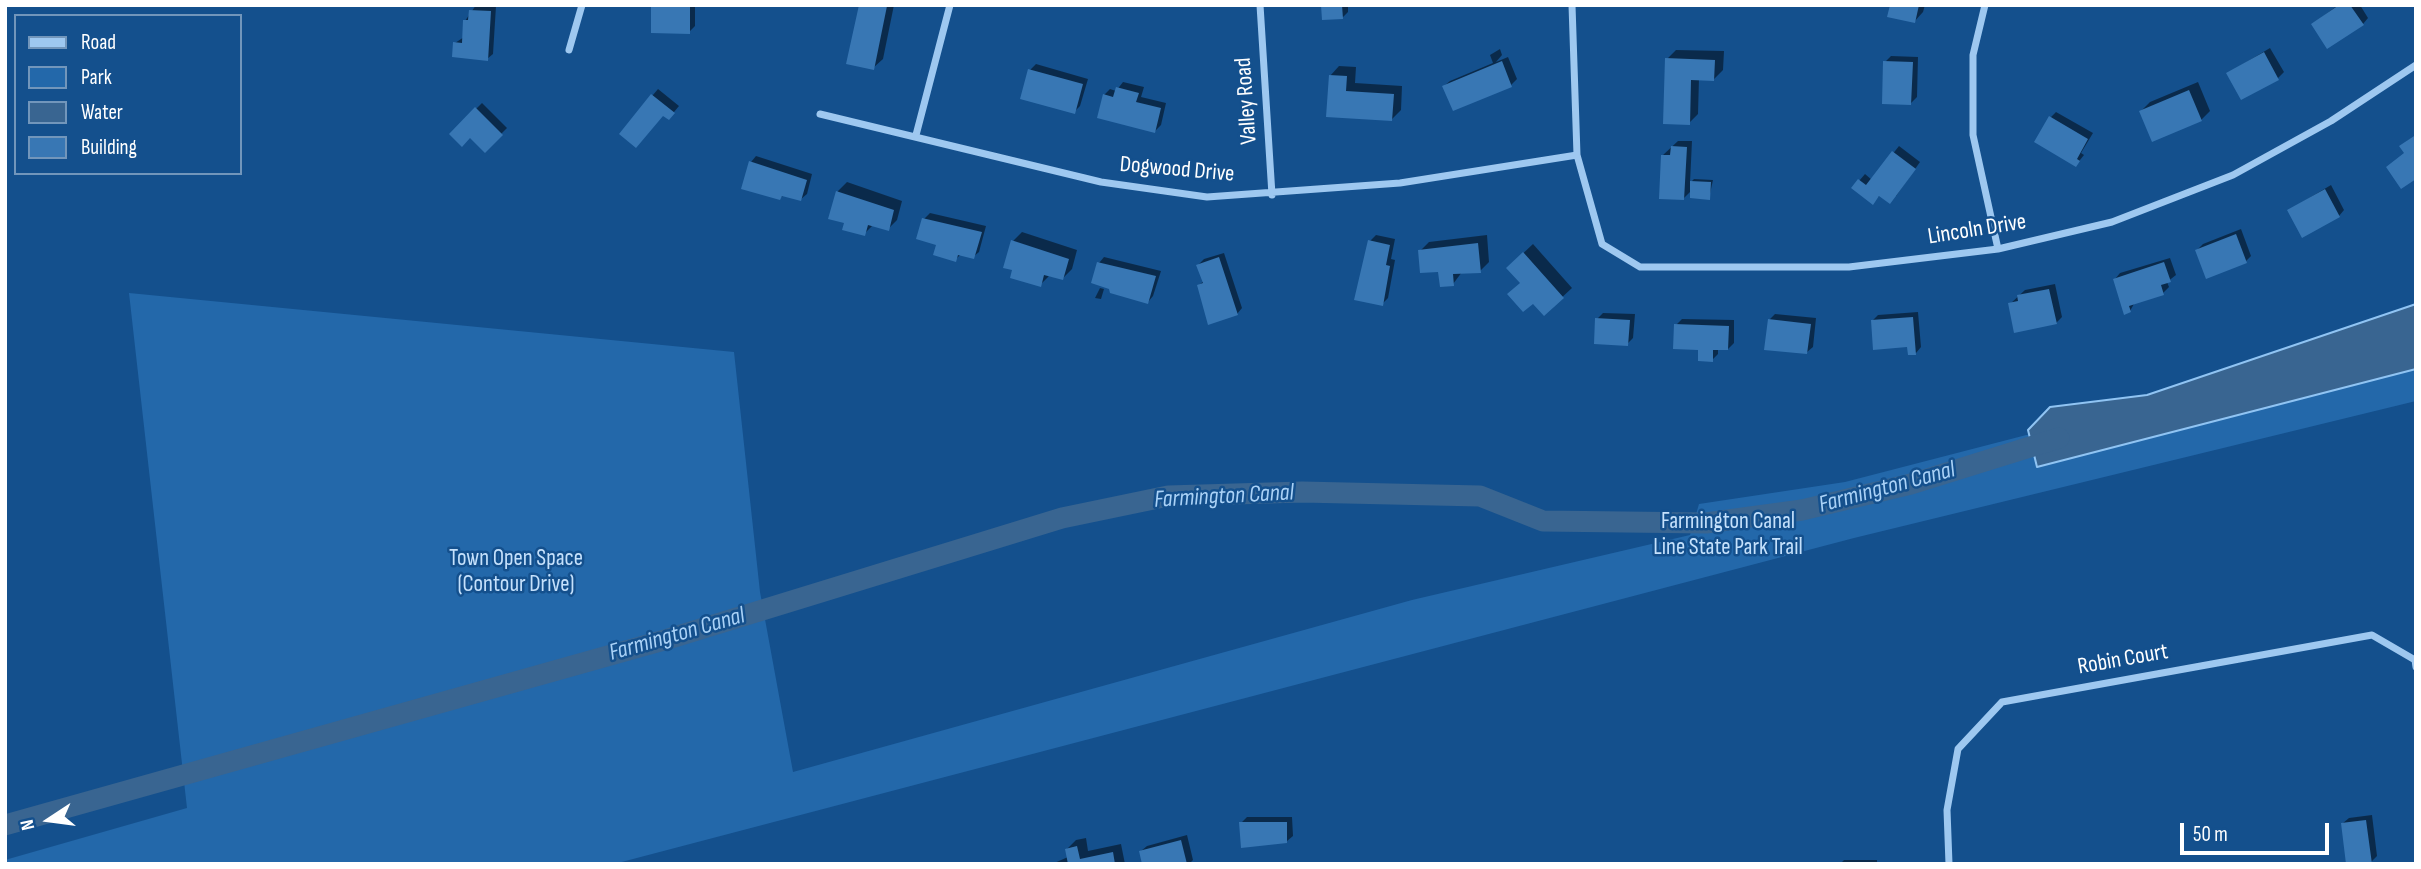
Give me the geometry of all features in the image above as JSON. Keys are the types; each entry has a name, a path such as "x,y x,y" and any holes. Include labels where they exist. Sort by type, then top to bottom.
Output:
{"street":[{"path":"569,50 582,5"},
{"path":"916,135 950,5"},
{"name":"Valley Road","path":"1261,5 1272,195"},
{"name":"Lincoln Drive","path":"1572,5 1577,155 1602,244 1640,267 1849,267 1998,249 2112,222 2233,175 2331,121 2416,65"},
{"path":"1984,5 1973,55 1973,135 1998,249"},
{"name":"Dogwood Drive","path":"820,114 916,135 1101,182 1207,197 1272,195 1400,183 1577,155"},
{"name":"Robin Court","path":"1949,864 1947,810 1958,749 2002,702 2372,635 2415,660 2416,667"}],"green space":[{"name":"Town Open Space (Contour Drive)","path":"129,293 734,352 760,592 793,772 1412,600 1690,535 1699,504 1845,482 2416,334 2416,401 1854,538 614,864 5,864 5,860 187,808"}],"water":[{"path":"2416,304 2416,369 2037,467 2028,430 2050,407 2147,395"}],"building":[{"path":"651,5 690,5 690,34 651,33"},
{"path":"859,5 887,6 874,70 846,64"},
{"path":"1321,5 1342,5 1343,19 1322,20"},
{"path":"1890,5 1919,5 1915,23 1887,17"},
{"path":"2339,5 2350,5 2364,25 2327,49 2311,24"},
{"path":"469,10 491,11 488,61 452,57 453,42 462,43 463,20 468,20"},
{"path":"2264,52 2279,80 2241,100 2226,73"},
{"path":"1665,58 1715,60 1714,81 1691,80 1690,125 1663,124"},
{"path":"1502,61 1512,87 1453,111 1442,86"},
{"path":"1883,61 1913,62 1911,105 1882,104"},
{"path":"1028,69 1083,84 1075,114 1020,99"},
{"path":"1329,75 1347,76 1346,91 1394,94 1392,121 1326,117"},
{"path":"1116,87 1139,93 1136,102 1161,108 1155,133 1097,118 1103,94 1113,97"},
{"path":"2189,90 2202,121 2152,142 2139,111"},
{"path":"651,94 675,113 669,120 663,116 636,148 619,134"},
{"path":"475,107 503,135 485,153 470,138 462,147 449,134"},
{"path":"2049,116 2088,139 2077,159 2080,161 2076,167 2034,142"},
{"path":"2414,136 2416,179 2401,189 2386,167 2404,153 2399,146"},
{"path":"1671,146 1687,147 1684,200 1659,199 1661,155 1670,155"},
{"path":"1892,151 1916,169 1890,204 1879,196 1873,205 1851,188 1858,179 1866,185"},
{"path":"749,161 807,180 801,201 782,196 780,200 741,189"},
{"path":"1690,181 1711,182 1710,200 1690,198"},
{"path":"2325,189 2340,217 2302,238 2287,210"},
{"path":"836,191 894,210 889,231 868,225 865,236 842,230 844,223 828,219"},
{"path":"922,218 982,232 974,259 958,255 956,262 933,255 936,245 916,239"},
{"path":"2236,234 2247,263 2206,279 2195,250"},
{"path":"1011,240 1069,259 1063,280 1044,275 1041,287 1010,278 1012,270 1003,268"},
{"path":"1368,240 1390,245 1386,265 1390,266 1383,306 1354,300"},
{"path":"1478,243 1481,273 1453,274 1454,286 1440,287 1438,272 1420,273 1418,250"},
{"path":"1523,252 1564,298 1544,316 1533,304 1523,312 1507,294 1520,283 1506,268"},
{"path":"1219,257 1238,315 1208,325 1197,285 1203,283 1196,265"},
{"path":"1097,262 1156,276 1148,304 1110,293 1109,289 1091,283"},
{"path":"2164,262 2171,282 2161,285 2164,295 2129,306 2131,312 2124,315 2113,279"},
{"path":"2049,289 2057,324 2014,333 2008,303 2018,301 2017,295"},
{"path":"1913,317 1916,355 1908,355 1907,347 1873,350 1871,320"},
{"path":"1595,318 1630,320 1628,346 1594,344"},
{"path":"1768,319 1811,324 1807,354 1764,350"},
{"path":"1674,324 1729,326 1728,350 1713,350 1713,362 1698,361 1698,350 1673,349"},
{"path":"2366,820 2372,864 2346,864 2341,823"},
{"path":"1239,822 1287,822 1287,843 1241,848"},
{"path":"1181,840 1187,864 1142,864 1139,851"},
{"path":"1077,846 1080,859 1113,852 1115,864 1068,864 1065,849"}],"waterway":[{"name":"Farmington Canal","path":"5,825 668,639 1062,518 1168,496 1302,492 1480,496 1543,521 1706,523 1802,510 1911,484 2059,438"}],"park label":[{"name":"Farmington Canal Line State Park Trail","path":"1728,535"}]}
